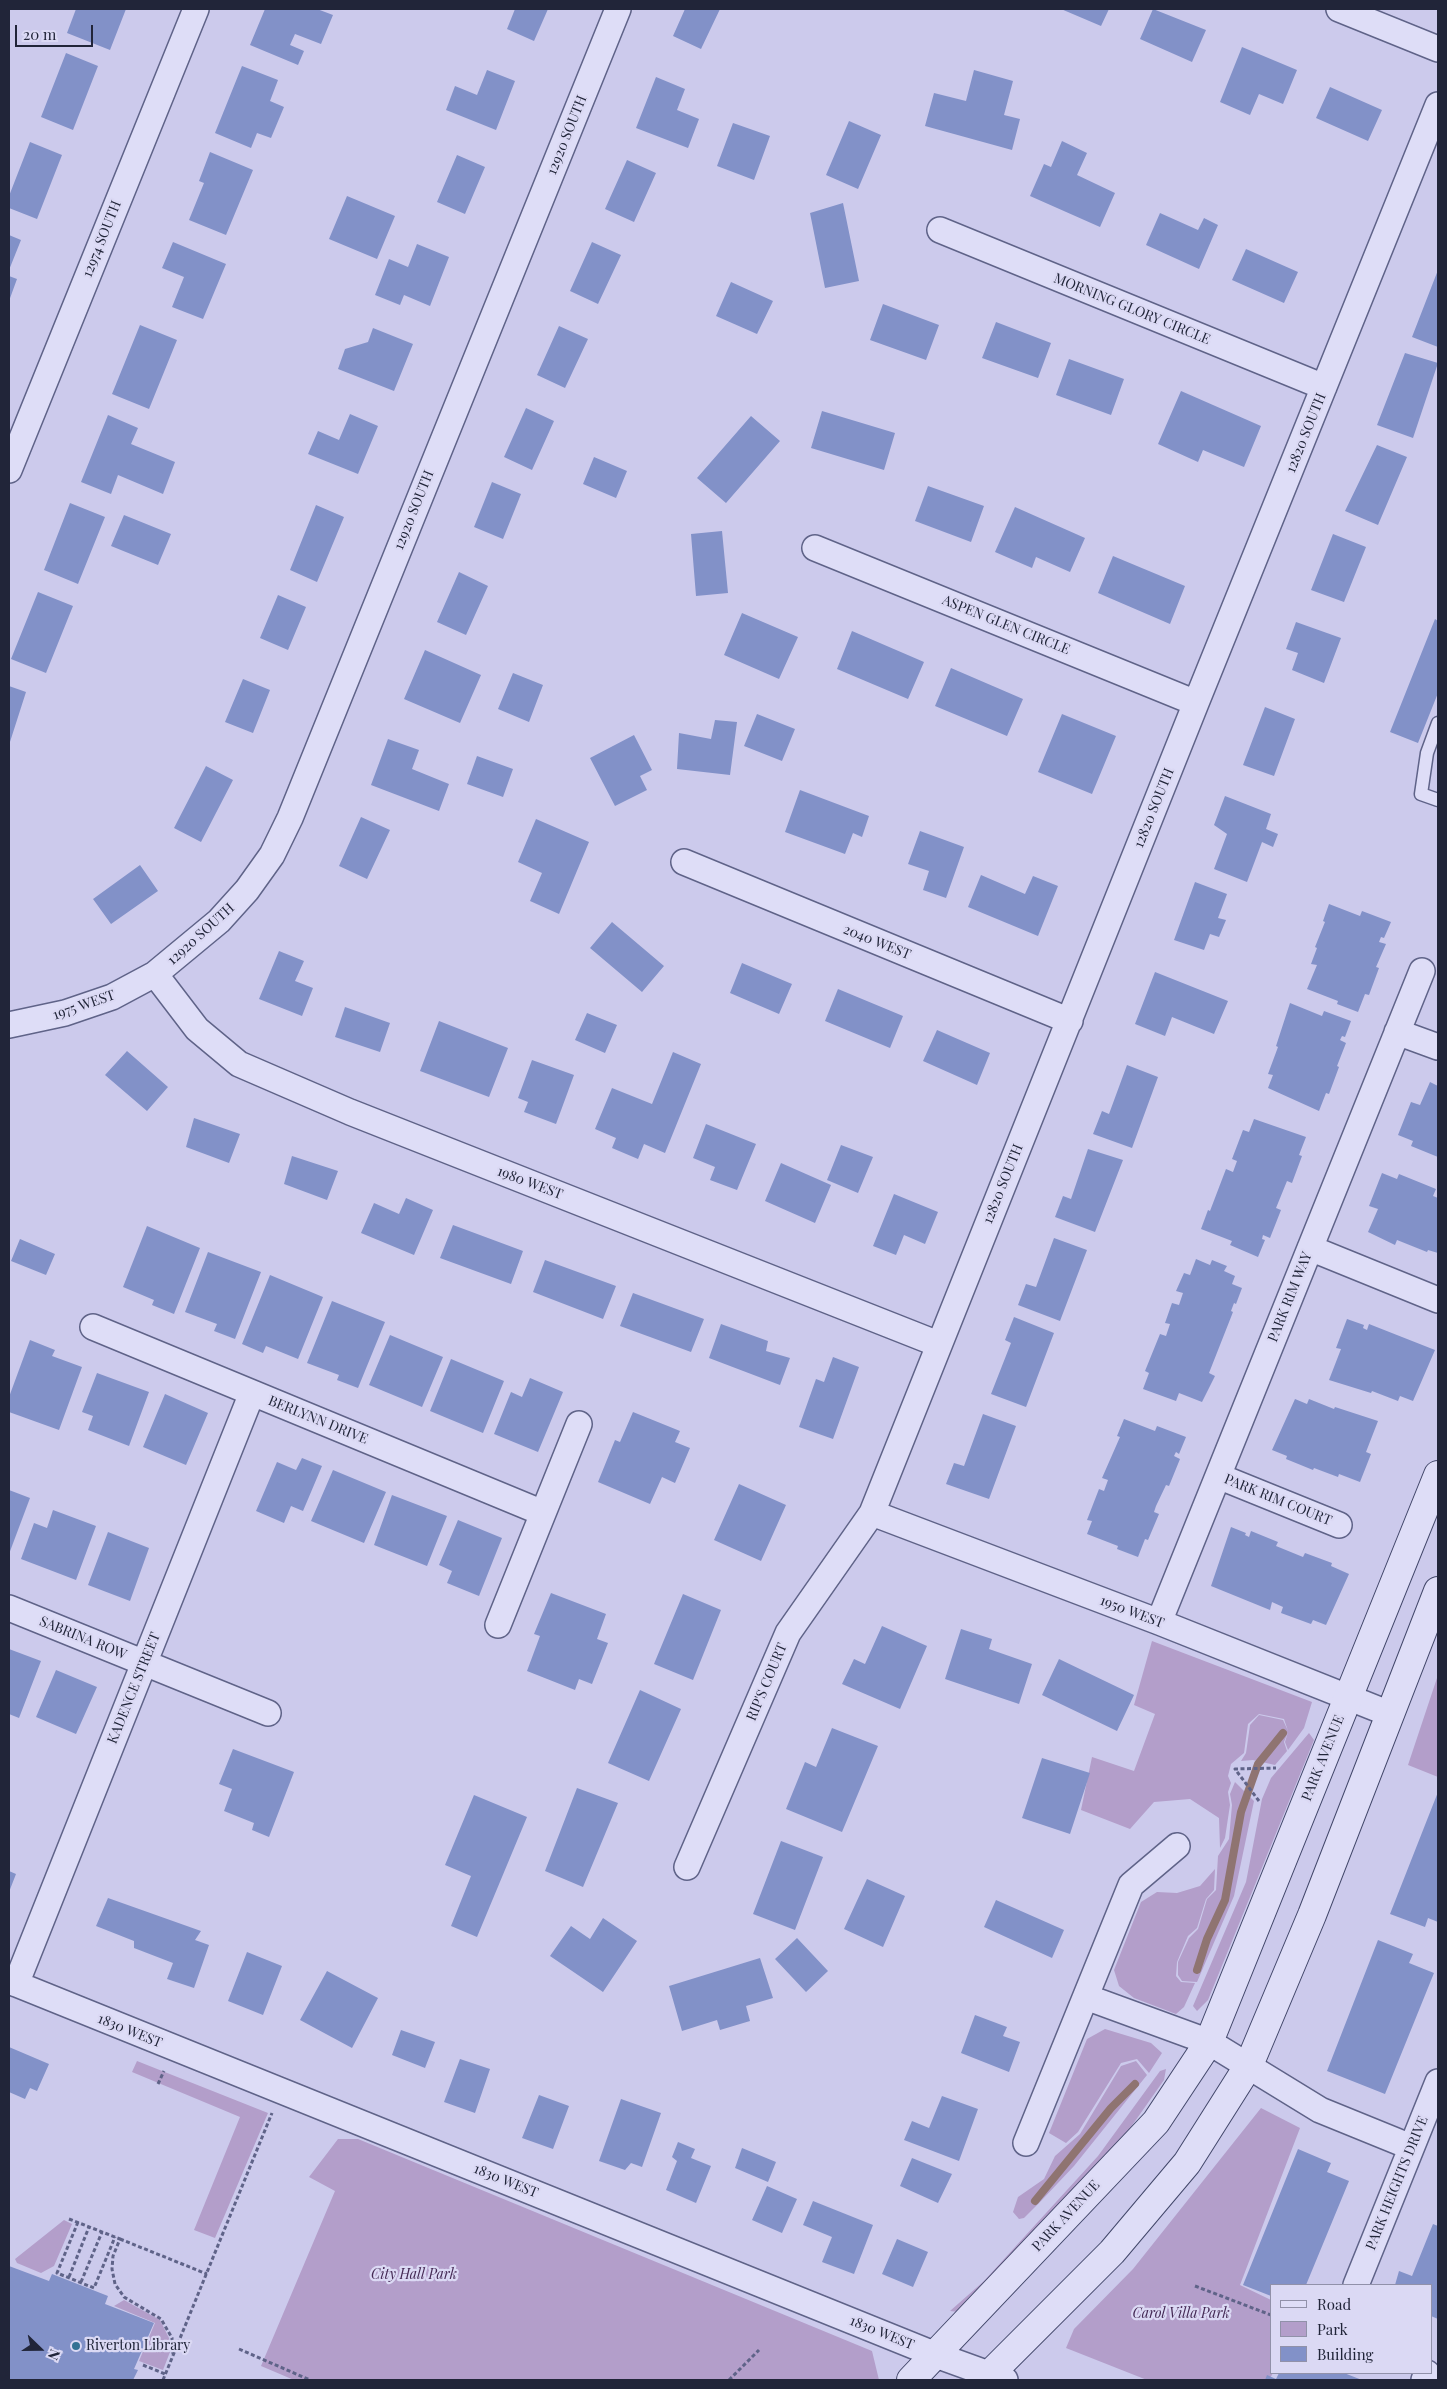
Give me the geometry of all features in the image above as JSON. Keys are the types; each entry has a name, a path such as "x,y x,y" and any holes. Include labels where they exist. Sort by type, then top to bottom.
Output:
{"street":[{"name":"12974 SOUTH","path":"9,470 196,9"},
{"name":"12920 SOUTH","path":"154,974 219,921 247,890 272,855 290,818 618,9"},
{"path":"1339,9 1438,49"},
{"name":"12820 SOUTH","path":"872,1513 938,1344 1070,1021 1196,703 1438,105"},
{"name":"MORNING GLORY CIRCLE","path":"940,230 1324,387"},
{"name":"ASPEN GLEN CIRCLE","path":"816,548 1196,703"},
{"name":"2040 WEST","path":"684,862 1070,1021"},
{"name":"PARK RIM WAY","path":"1159,1622 1422,971"},
{"name":"1975 WEST","path":"9,1025 65,1013 112,997 154,974"},
{"name":"1980 WEST","path":"154,974 197,1029 239,1064 350,1112 938,1344"},
{"path":"1397,1032 1438,1048"},
{"path":"1310,1248 1438,1300"},
{"name":"BERLYNN DRIVE","path":"92,1327 543,1513"},
{"name":"KADENCE STREET","path":"12,1982 252,1393"},
{"path":"498,1625 579,1424"},
{"name":"PARK AVENUE","path":"911,2380 1156,2122 1209,2042 1438,1475"},
{"name":"PARK RIM COURT","path":"1218,1476 1339,1525"},
{"name":"1950 WEST","path":"872,1513 1159,1622 1390,1714"},
{"name":"RIP'S COURT","path":"687,1866 788,1633 872,1513"},
{"path":"992,2379 1112,2252 1187,2163 1249,2065 1312,1915 1438,1592"},
{"name":"SABRINA ROW","path":"9,1608 268,1713"},
{"path":"1026,2143 1131,1885 1177,1846"},
{"name":"1830 WEST","path":"12,1982 992,2379"},
{"path":"1086,1997 1209,2042 1320,2110 1411,2147"},
{"name":"PARK HEIGHTS DRIVE","path":"1356,2284 1438,2082"}],"lane":[{"path":"1438,724 1427,753 1421,794 1438,800"}],"path":[{"path":"1259,1801 1235,1769 1276,1768"},
{"path":"158,2084 166,2067"},
{"path":"163,2380 274,2110"},
{"path":"69,2219 206,2274"},
{"path":"78,2222 57,2273 81,2283 94,2288 115,2237"},
{"path":"69,2278 89,2227"},
{"path":"81,2283 102,2232"},
{"path":"120,2240 113,2256 112,2269 115,2284 124,2297 161,2319 172,2338 174,2355"},
{"path":"1195,2286 1270,2314"},
{"path":"239,2348 310,2380"},
{"path":"728,2380 759,2350"},
{"path":"143,2365 165,2374"}],"green space":[{"path":"1152,1641 1312,1702 1304,1728 1288,1750 1285,1742 1288,1732 1284,1742 1287,1751 1275,1765 1253,1760 1241,1761 1246,1753 1250,1725 1259,1715 1283,1720 1288,1731 1284,1719 1259,1714 1248,1724 1244,1753 1231,1764 1228,1776 1231,1783 1228,1792 1230,1805 1225,1838 1220,1848 1219,1818 1190,1799 1154,1802 1130,1829 1081,1810 1092,1757 1134,1771 1155,1714 1134,1705"},
{"path":"1438,1675 1438,1777 1408,1765"},
{"path":"1309,1733 1314,1740 1208,2000 1197,2011 1193,2006 1246,1882 1262,1799 1271,1778"},
{"path":"1235,1782 1254,1801 1234,1896 1197,1982 1182,1981 1178,1975 1178,1962 1189,1938 1198,1929 1207,1899 1216,1890 1218,1856 1229,1839 1232,1805 1230,1794"},
{"path":"1215,1869 1214,1890 1206,1899 1197,1928 1188,1936 1177,1962 1176,1976 1181,1982 1195,1983 1184,2007 1176,2014 1134,1998 1119,1986 1114,1970 1141,1902 1157,1892 1177,1893 1200,1886"},
{"path":"1105,2029 1151,2043 1162,2053 1149,2073 1137,2059 1121,2063 1078,2132 1066,2143 1049,2133 1087,2039"},
{"path":"137,2061 268,2113 215,2238 194,2230 240,2117 132,2072"},
{"path":"1136,2061 1147,2075 1074,2166 1024,2218 1019,2219 1013,2212 1018,2197 1044,2179 1055,2156 1080,2134 1121,2066"},
{"path":"1166,2069 1164,2080 1107,2161 959,2312 950,2311 984,2281 1098,2156 1160,2071"},
{"name":"Carol Villa Park","path":"1261,2108 1300,2128 1240,2285 1270,2300 1270,2374 1272,2374 1269,2380 1147,2380 1066,2348 1074,2329 1133,2269"},
{"name":"City Hall Park","path":"338,2139 358,2139 872,2351 879,2380 294,2380 261,2366 335,2191 309,2177"},
{"path":"64,2220 72,2224 54,2266 41,2273 17,2263 15,2259"},
{"path":"124,2300 160,2320 169,2338 170,2352 163,2370 139,2361 155,2323 114,2306"}],"building":[{"path":"76,9 126,9 110,50 67,33"},
{"path":"265,9 317,9 333,15 321,44 295,34 290,45 304,51 298,65 250,45"},
{"path":"515,9 548,9 534,41 507,29"},
{"path":"685,9 720,9 701,49 673,36"},
{"path":"1061,9 1109,9 1101,26"},
{"path":"1153,9 1206,30 1192,62 1140,39"},
{"path":"1242,47 1297,70 1283,104 1259,94 1250,115 1220,102"},
{"path":"66,53 98,66 73,130 41,117"},
{"path":"242,66 278,80 270,101 284,107 271,138 257,133 251,148 215,133"},
{"path":"487,70 515,81 496,130 446,110 455,86 477,95"},
{"path":"974,70 1013,81 1004,115 1020,119 1012,150 925,126 934,93 966,101"},
{"path":"656,77 685,89 677,110 699,119 688,148 636,128"},
{"path":"1330,87 1382,110 1368,141 1316,118"},
{"path":"849,121 881,135 858,189 826,175"},
{"path":"733,123 770,136 754,180 717,166"},
{"path":"1062,141 1087,153 1077,175 1115,193 1100,227 1030,196 1044,164 1051,167"},
{"path":"30,142 62,155 37,219 9,208 9,196"},
{"path":"210,152 253,170 226,235 189,220 204,183 199,181"},
{"path":"457,155 485,167 465,214 437,202"},
{"path":"627,160 656,173 634,222 605,209"},
{"path":"347,196 395,216 377,259 329,239"},
{"path":"843,203 859,281 825,288 810,213"},
{"path":"1160,213 1198,230 1204,218 1218,225 1199,269 1146,245"},
{"path":"9,235 21,240 9,270"},
{"path":"173,242 226,264 203,319 172,307 184,277 162,268"},
{"path":"592,242 621,255 598,304 570,291"},
{"path":"417,244 449,257 430,306 404,295 400,305 375,295 389,259 408,267"},
{"path":"1246,249 1298,272 1284,303 1232,280"},
{"path":"1438,270 1438,347 1412,337"},
{"path":"9,276 17,279 9,301"},
{"path":"731,282 773,301 757,334 716,316"},
{"path":"883,304 939,325 926,360 870,340"},
{"path":"996,322 1051,343 1038,378 982,358"},
{"path":"140,325 177,340 149,409 112,394"},
{"path":"559,326 588,339 565,388 537,375"},
{"path":"373,328 413,344 394,391 338,369 345,349 368,342"},
{"path":"1405,353 1438,363 1413,438 1377,425"},
{"path":"1069,359 1124,379 1111,415 1056,395"},
{"path":"1181,391 1261,426 1244,467 1203,450 1198,462 1158,444"},
{"path":"526,408 554,421 532,470 504,457"},
{"path":"822,411 895,433 884,470 811,448"},
{"path":"350,414 378,426 358,474 308,454 318,431 339,440"},
{"path":"108,415 138,428 131,444 175,462 163,494 118,475 111,494 81,482"},
{"path":"751,416 780,441 726,503 697,478"},
{"path":"1377,445 1407,457 1378,525 1345,511"},
{"path":"594,457 627,471 616,498 583,484"},
{"path":"492,482 521,494 503,539 474,527"},
{"path":"928,486 984,506 971,542 915,521"},
{"path":"70,503 105,517 78,584 44,570"},
{"path":"316,505 344,517 317,582 290,570"},
{"path":"1015,507 1085,538 1070,572 1036,557 1032,568 995,552"},
{"path":"124,515 171,534 158,565 111,546"},
{"path":"722,531 728,593 696,596 691,534"},
{"path":"1333,534 1366,547 1344,602 1311,590"},
{"path":"1113,556 1185,586 1170,624 1098,593"},
{"path":"459,572 488,586 466,635 437,622"},
{"path":"38,592 73,606 46,673 11,659"},
{"path":"278,595 306,607 288,650 260,638"},
{"path":"742,613 798,637 779,679 724,655"},
{"path":"1435,619 1438,621 1438,693 1418,743 1390,732"},
{"path":"1296,622 1341,638 1324,683 1292,670 1298,653 1286,649"},
{"path":"852,631 924,662 908,699 837,669"},
{"path":"425,650 481,675 460,723 404,699"},
{"path":"951,668 1023,699 1007,736 935,706"},
{"path":"513,673 543,685 529,722 498,709"},
{"path":"243,679 270,690 253,733 225,722"},
{"path":"9,686 26,692 9,745"},
{"path":"1265,707 1295,719 1274,776 1243,765"},
{"path":"757,714 795,729 782,761 744,746"},
{"path":"1062,714 1116,736 1092,794 1038,772"},
{"path":"715,720 737,722 730,775 677,769 679,733 711,739"},
{"path":"634,735 652,770 640,776 647,790 615,806 590,758"},
{"path":"388,739 419,750 412,769 449,784 439,811 371,785"},
{"path":"477,756 513,769 503,797 467,784"},
{"path":"206,766 233,780 201,842 174,828"},
{"path":"800,790 869,816 862,837 853,833 845,854 785,832"},
{"path":"1225,796 1271,814 1266,829 1278,834 1273,847 1262,842 1247,882 1214,869 1227,834 1214,825"},
{"path":"361,817 390,830 367,879 339,866"},
{"path":"536,819 589,842 559,914 530,901 542,873 518,862"},
{"path":"920,831 964,847 946,898 923,890 929,871 908,864"},
{"path":"140,865 158,891 111,924 93,899"},
{"path":"981,875 1025,894 1033,876 1058,886 1038,936 968,907"},
{"path":"1195,882 1227,894 1218,918 1226,920 1219,937 1210,934 1204,950 1174,940"},
{"path":"1329,904 1360,916 1362,911 1391,922 1384,938 1381,937 1379,942 1386,944 1376,967 1379,968 1369,995 1365,994 1358,1012 1337,1004 1338,1001 1307,989 1317,965 1311,964"},
{"path":"612,922 664,966 642,992 590,948"},
{"path":"279,951 304,961 295,981 313,988 302,1016 259,999"},
{"path":"742,963 792,984 779,1014 730,993"},
{"path":"1155,972 1228,1001 1214,1034 1172,1017 1165,1036 1135,1024"},
{"path":"838,989 903,1016 890,1048 825,1021"},
{"path":"1290,1003 1322,1016 1324,1011 1351,1021 1345,1037 1342,1036 1340,1040 1346,1043 1337,1066 1339,1067 1329,1094 1326,1093 1319,1111 1268,1088 1273,1075 1268,1074 1278,1047 1276,1046"},
{"path":"345,1007 390,1023 380,1052 335,1037"},
{"path":"587,1013 617,1025 605,1053 575,1040"},
{"path":"439,1021 508,1048 489,1097 420,1071"},
{"path":"937,1030 990,1053 977,1085 923,1061"},
{"path":"127,1051 168,1087 147,1111 105,1075"},
{"path":"673,1052 701,1064 665,1153 644,1144 638,1159 612,1148 616,1138 595,1129 612,1088 652,1104"},
{"path":"532,1060 574,1075 556,1124 524,1112 528,1102 518,1098"},
{"path":"1127,1065 1158,1077 1132,1148 1093,1134 1102,1111 1109,1114"},
{"path":"1430,1082 1438,1086 1438,1157 1411,1146 1413,1141 1398,1135 1411,1102 1420,1105"},
{"path":"194,1118 240,1134 229,1163 186,1147"},
{"path":"1254,1119 1306,1137 1299,1155 1302,1156 1292,1183 1287,1181 1276,1208 1281,1210 1270,1238 1263,1235 1262,1239 1265,1240 1258,1257 1230,1245 1232,1241 1201,1229 1226,1169 1233,1172 1237,1161 1232,1159 1243,1130 1249,1132"},
{"path":"706,1124 756,1144 737,1190 710,1180 715,1167 693,1158"},
{"path":"841,1145 873,1157 858,1193 827,1180"},
{"path":"1088,1149 1123,1160 1095,1232 1055,1217 1063,1196 1071,1199"},
{"path":"292,1156 338,1171 327,1200 284,1184"},
{"path":"781,1163 831,1185 815,1223 765,1201"},
{"path":"1382,1173 1397,1179 1399,1174 1436,1189 1433,1196 1438,1198 1438,1253 1428,1250 1427,1252 1397,1240 1395,1245 1368,1232 1378,1209 1369,1206"},
{"path":"894,1194 938,1212 925,1244 904,1235 896,1255 873,1246"},
{"path":"406,1198 433,1210 414,1255 361,1233 374,1203 399,1214"},
{"path":"453,1225 523,1251 511,1284 440,1258"},
{"path":"147,1226 200,1248 174,1314 152,1305 154,1300 123,1287"},
{"path":"1054,1238 1087,1250 1060,1321 1018,1305 1026,1284 1036,1287"},
{"path":"20,1239 55,1254 46,1275 11,1261"},
{"path":"208,1252 261,1272 235,1339 214,1331 217,1324 185,1312"},
{"path":"1196,1259 1210,1265 1212,1260 1227,1266 1224,1271 1235,1276 1232,1284 1242,1288 1236,1304 1234,1303 1231,1311 1233,1312 1209,1373 1215,1376 1202,1402 1179,1393 1176,1401 1143,1389 1149,1373 1145,1371 1160,1334 1166,1336 1170,1324 1165,1323 1172,1303 1179,1305 1183,1293 1176,1291 1184,1273 1190,1275"},
{"path":"545,1260 616,1286 603,1319 533,1292"},
{"path":"270,1275 323,1297 298,1359 266,1346 263,1353 242,1344"},
{"path":"633,1293 704,1319 691,1352 620,1326"},
{"path":"332,1301 385,1322 358,1388 337,1380 339,1375 307,1363"},
{"path":"1014,1317 1054,1333 1026,1407 991,1394 1011,1343 1005,1340"},
{"path":"1347,1319 1364,1325 1363,1328 1367,1330 1369,1324 1435,1350 1413,1401 1400,1396 1398,1401 1372,1391 1371,1393 1329,1380 1341,1349 1336,1348"},
{"path":"721,1324 768,1341 766,1351 790,1358 780,1385 709,1358"},
{"path":"390,1335 443,1357 422,1407 369,1385"},
{"path":"30,1340 55,1350 52,1356 82,1367 59,1430 9,1412 9,1397"},
{"path":"833,1357 859,1367 833,1439 799,1427 816,1379 824,1382"},
{"path":"451,1359 504,1381 483,1433 430,1411"},
{"path":"97,1373 149,1392 129,1446 88,1430 93,1416 82,1412"},
{"path":"530,1378 563,1392 538,1452 494,1434 511,1392 522,1397"},
{"path":"165,1394 208,1413 186,1465 143,1447"},
{"path":"1295,1399 1307,1404 1309,1399 1334,1409 1335,1407 1378,1421 1366,1452 1371,1454 1360,1482 1339,1474 1338,1477 1314,1468 1313,1470 1286,1459 1287,1456 1272,1450"},
{"path":"633,1412 680,1431 675,1442 690,1448 675,1483 662,1477 650,1504 598,1482 615,1440 620,1442"},
{"path":"983,1414 1016,1426 989,1499 946,1484 954,1463 964,1466"},
{"path":"1124,1419 1155,1431 1157,1426 1186,1437 1179,1454 1176,1452 1174,1456 1180,1459 1169,1486 1166,1485 1156,1506 1154,1512 1159,1514 1148,1540 1145,1539 1138,1557 1117,1549 1118,1546 1087,1534 1092,1521 1087,1520 1099,1489 1104,1491 1108,1480 1102,1478 1120,1437 1117,1436"},
{"path":"302,1458 322,1466 303,1511 291,1506 284,1523 256,1511 277,1462 296,1470"},
{"path":"333,1470 386,1492 364,1543 311,1521"},
{"path":"739,1484 786,1505 761,1561 714,1540"},
{"path":"9,1490 30,1498 9,1554"},
{"path":"392,1495 447,1516 427,1566 374,1545"},
{"path":"53,1510 96,1526 76,1580 21,1559 34,1523 47,1528"},
{"path":"458,1520 502,1538 479,1596 447,1583 452,1571 439,1565"},
{"path":"1231,1527 1246,1533 1245,1535 1249,1537 1251,1531 1278,1542 1276,1546 1303,1557 1305,1553 1332,1563 1331,1566 1349,1574 1326,1625 1313,1620 1311,1624 1281,1613 1283,1607 1272,1602 1270,1610 1211,1586"},
{"path":"108,1532 149,1548 130,1601 88,1585"},
{"path":"551,1593 606,1614 597,1639 608,1643 592,1684 579,1679 575,1690 527,1671 540,1636 534,1634"},
{"path":"683,1594 721,1610 693,1680 654,1664"},
{"path":"882,1626 927,1646 900,1709 842,1684 854,1659 865,1664"},
{"path":"961,1629 992,1639 989,1649 1032,1664 1019,1704 945,1679"},
{"path":"9,1649 41,1661 19,1718 9,1714"},
{"path":"1059,1659 1134,1695 1117,1731 1042,1695"},
{"path":"56,1670 97,1687 76,1734 36,1717"},
{"path":"640,1690 681,1709 649,1781 608,1763"},
{"path":"832,1728 878,1746 842,1832 786,1809 805,1762 816,1767"},
{"path":"233,1749 294,1772 269,1837 252,1830 254,1823 224,1811 232,1789 219,1784"},
{"path":"1042,1758 1090,1773 1070,1834 1022,1818"},
{"path":"577,1788 618,1803 583,1887 545,1871"},
{"path":"1438,1792 1438,1922 1428,1918 1425,1927 1390,1914"},
{"path":"474,1795 527,1817 477,1937 451,1926 471,1876 445,1865"},
{"path":"781,1841 823,1857 795,1930 753,1914"},
{"path":"9,1871 16,1874 9,1892"},
{"path":"867,1879 905,1896 883,1947 844,1929"},
{"path":"108,1898 201,1931 195,1940 209,1945 194,1988 167,1979 173,1963 134,1948 134,1941 96,1926"},
{"path":"996,1900 1064,1930 1052,1958 984,1927"},
{"path":"603,1918 637,1941 603,1992 550,1956 571,1926 590,1939"},
{"path":"797,1938 828,1971 806,1992 775,1959"},
{"path":"1378,1940 1413,1954 1409,1963 1434,1973 1385,2094 1327,2071"},
{"path":"247,1952 282,1966 263,2015 228,2001"},
{"path":"760,1958 773,1998 746,2006 750,2021 720,2030 717,2020 682,2031 669,1986"},
{"path":"327,1971 378,1998 352,2048 300,2020"},
{"path":"975,2015 1007,2027 1003,2036 1020,2042 1009,2072 961,2053"},
{"path":"401,2030 435,2042 425,2068 392,2055"},
{"path":"9,2047 49,2064 37,2091 30,2088 25,2099 9,2092"},
{"path":"460,2059 490,2069 475,2113 444,2102"},
{"path":"539,2095 569,2106 553,2149 522,2138"},
{"path":"942,2096 978,2109 959,2161 904,2140 912,2121 929,2128"},
{"path":"621,2099 661,2113 642,2167 631,2163 625,2170 599,2161"},
{"path":"678,2142 695,2149 691,2158 711,2166 696,2203 666,2190 677,2161 672,2157"},
{"path":"742,2148 776,2162 768,2182 735,2168"},
{"path":"1298,2149 1331,2163 1327,2172 1349,2181 1306,2284 1270,2284 1270,2296 1243,2285"},
{"path":"912,2158 952,2174 938,2203 900,2186"},
{"path":"767,2186 797,2199 782,2233 752,2220"},
{"path":"813,2201 873,2225 854,2274 822,2262 832,2237 803,2225"},
{"path":"1433,2224 1438,2226 1438,2319 1432,2316 1432,2284 1395,2284 1399,2271 1412,2276"},
{"path":"897,2239 928,2252 913,2287 882,2274"},
{"name":"Riverton Library","path":"9,2266 49,2281 52,2274 108,2296 105,2304 154,2323 134,2369 138,2370 133,2380 9,2380"},
{"path":"1278,2374 1347,2374 1362,2380 1265,2380 1267,2375 1276,2379"}],"waterway":[{"path":"1197,1970 1207,1939 1225,1900 1241,1812 1258,1764 1283,1733"},
{"path":"1035,2201 1111,2108 1135,2084"}],"place":[{"name":"Riverton Library","path":"76,2346"}]}
